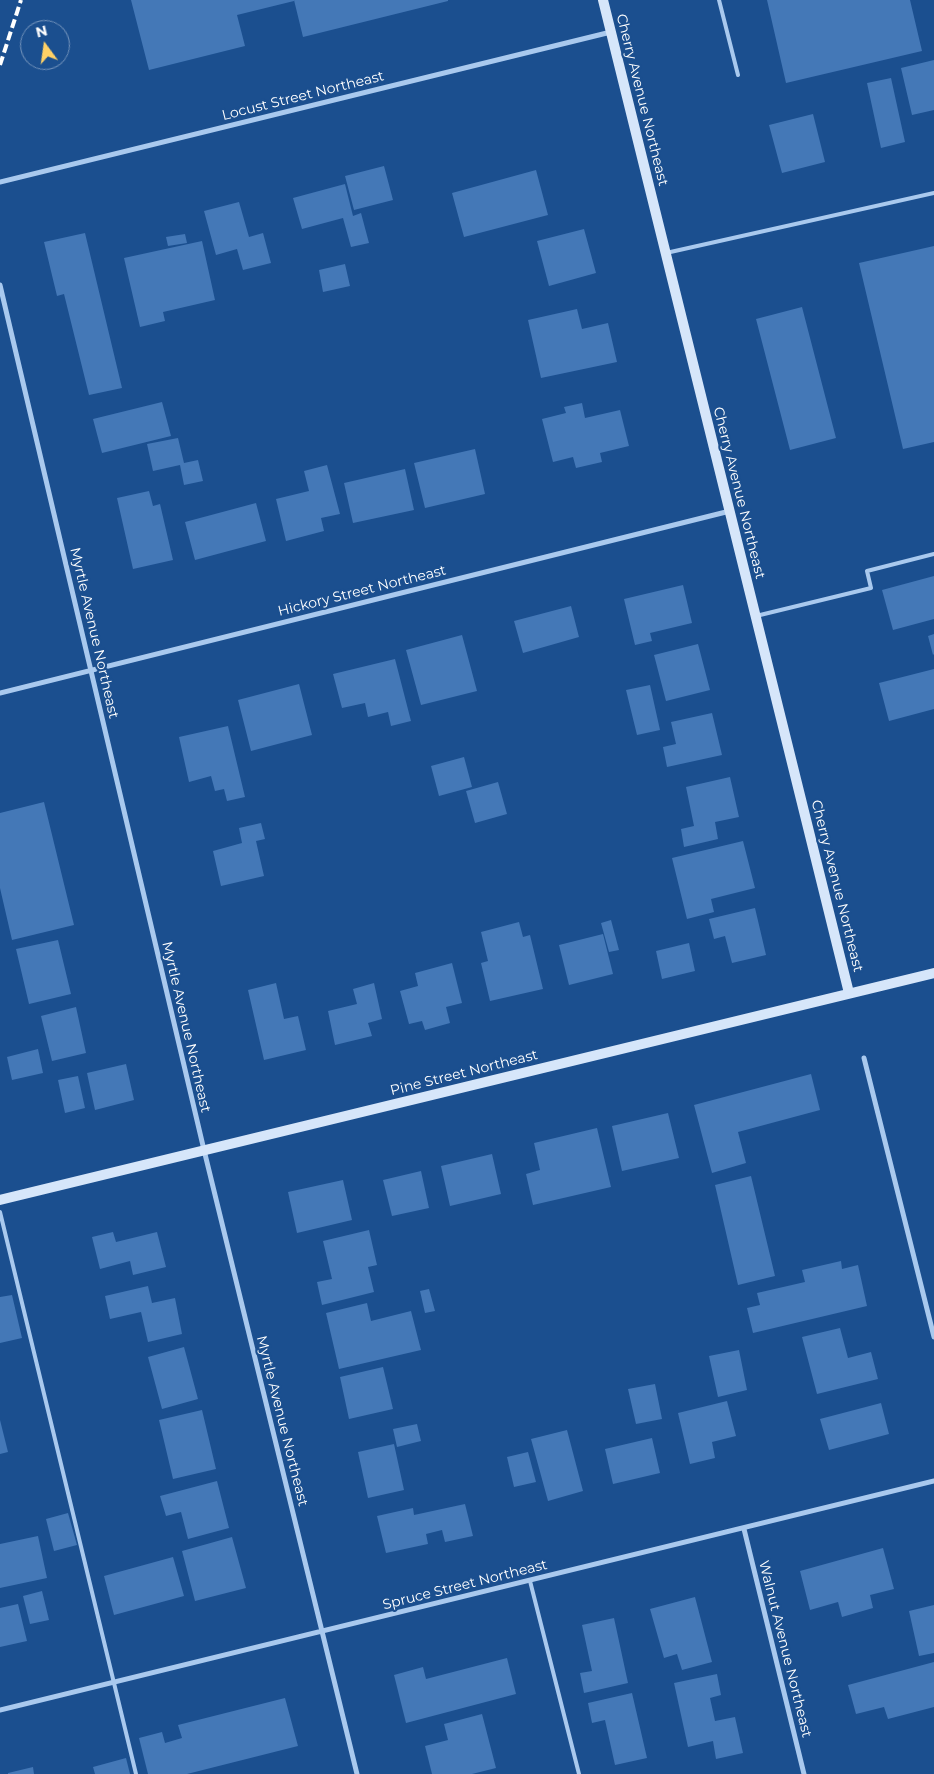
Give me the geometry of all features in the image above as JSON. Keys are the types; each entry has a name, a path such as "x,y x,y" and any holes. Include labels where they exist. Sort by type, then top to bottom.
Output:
{"main road":[{"name":"Cherry Avenue Northeast","path":"603,0 849,993"},
{"name":"Pine Street Northeast","path":"0,1200 934,973"}],"street":[{"name":"Locust Street Northeast","path":"0,182 611,32"},
{"name":"Myrtle Avenue Northeast","path":"0,284 204,1150 357,1774"},
{"name":"Hickory Street Northeast","path":"0,693 730,511"},
{"path":"864,1058 934,1337"},
{"name":"Spruce Street Northeast","path":"0,1710 934,1481"},
{"name":"Walnut Avenue Northeast","path":"744,1528 804,1774"}],"lane":[{"path":"719,0 738,75"},
{"path":"666,253 934,193"},
{"path":"756,616 871,588 867,571 934,554"},
{"path":"0,1212 136,1774"},
{"path":"530,1581 578,1774"}],"building":[{"path":"131,0 294,1 237,15 245,46 149,70"},
{"path":"294,0 448,0 448,1 303,37"},
{"path":"767,0 910,0 922,51 786,83"},
{"path":"934,60 934,110 912,115 901,68"},
{"path":"891,78 905,142 881,148 867,83"},
{"path":"813,114 825,162 782,173 769,125"},
{"path":"384,166 393,200 354,210 345,176"},
{"path":"536,170 548,215 464,237 452,193"},
{"path":"345,184 353,216 361,213 369,243 351,247 343,218 302,229 293,198"},
{"path":"239,202 249,237 263,233 271,263 243,270 237,249 216,255 204,211"},
{"path":"584,229 596,273 549,286 537,241"},
{"path":"85,233 122,388 89,395 64,294 57,296 44,242"},
{"path":"185,234 187,243 168,246 166,237"},
{"path":"202,241 215,300 163,312 165,321 140,327 124,258"},
{"path":"934,246 934,442 903,449 859,263"},
{"path":"345,264 350,286 323,292 319,270"},
{"path":"802,307 836,438 790,450 756,319"},
{"path":"577,309 582,329 608,323 617,362 541,378 528,320"},
{"path":"162,402 171,436 102,453 93,419"},
{"path":"582,403 585,418 620,410 629,446 600,453 602,462 576,468 573,457 553,462 542,419 566,413 564,407"},
{"path":"178,438 184,463 198,460 203,481 184,485 180,465 153,471 147,444"},
{"path":"475,449 485,494 425,508 414,463"},
{"path":"327,465 340,514 321,518 324,531 286,541 276,499 309,491 304,471"},
{"path":"405,469 414,510 353,523 344,483"},
{"path":"149,491 153,506 160,504 173,560 133,569 117,498"},
{"path":"256,503 266,541 195,560 185,522"},
{"path":"934,576 934,619 893,630 882,590"},
{"path":"683,585 692,623 650,633 652,641 635,645 624,599"},
{"path":"571,606 579,637 523,653 514,621"},
{"path":"934,634 934,654 933,655 928,636"},
{"path":"462,635 477,691 421,705 406,650"},
{"path":"698,644 710,690 666,701 654,655"},
{"path":"395,659 411,721 391,726 388,712 368,717 365,703 342,708 333,674"},
{"path":"934,669 934,709 889,721 879,683"},
{"path":"299,684 312,735 251,751 238,700"},
{"path":"650,685 660,730 637,735 626,690"},
{"path":"712,713 722,755 667,767 663,747 676,744 671,722"},
{"path":"228,726 245,797 227,801 224,789 215,791 211,776 189,782 179,737"},
{"path":"464,757 472,787 439,796 431,766"},
{"path":"730,777 739,817 715,822 718,839 684,847 681,829 694,826 686,787"},
{"path":"498,782 507,814 475,823 466,791"},
{"path":"44,802 74,925 12,940 0,888 0,813"},
{"path":"261,823 265,839 256,841 264,876 221,886 213,851 242,843 239,828"},
{"path":"743,841 755,888 711,899 714,912 687,919 672,858"},
{"path":"755,908 766,955 732,963 725,936 714,939 709,919"},
{"path":"611,920 619,950 609,952 601,923"},
{"path":"519,922 523,937 530,935 543,989 490,1001 481,963 488,961 481,932"},
{"path":"603,934 613,974 569,985 559,945"},
{"path":"58,940 71,994 29,1004 16,949"},
{"path":"689,943 695,971 662,979 656,951"},
{"path":"452,963 462,1003 446,1007 450,1023 425,1030 422,1021 409,1024 400,991 418,986 415,973"},
{"path":"276,983 284,1019 298,1016 306,1050 264,1060 248,990"},
{"path":"374,983 382,1019 368,1023 372,1036 335,1045 328,1011 357,1004 353,989"},
{"path":"76,1007 86,1053 52,1061 41,1016"},
{"path":"38,1049 43,1073 12,1080 7,1057"},
{"path":"126,1064 134,1100 95,1110 87,1073"},
{"path":"811,1074 820,1110 738,1132 746,1163 712,1173 694,1105"},
{"path":"78,1076 85,1108 65,1113 58,1080"},
{"path":"668,1113 679,1158 622,1171 612,1126"},
{"path":"597,1128 611,1187 533,1205 526,1174 540,1170 534,1143"},
{"path":"492,1154 501,1194 450,1206 441,1166"},
{"path":"421,1171 429,1208 392,1216 383,1180"},
{"path":"751,1176 775,1276 738,1285 715,1185"},
{"path":"343,1180 352,1220 297,1233 288,1192"},
{"path":"369,1230 377,1265 368,1267 374,1292 322,1305 317,1282 332,1279 323,1241"},
{"path":"113,1232 116,1242 157,1232 166,1267 133,1275 130,1261 100,1269 92,1237"},
{"path":"841,1261 842,1269 858,1265 867,1306 753,1333 747,1308 760,1305 757,1293 805,1282 802,1270"},
{"path":"148,1286 152,1303 175,1298 182,1334 148,1342 141,1312 110,1319 105,1296"},
{"path":"429,1289 435,1311 425,1313 420,1291"},
{"path":"12,1295 22,1338 0,1343 0,1297"},
{"path":"367,1303 371,1321 411,1311 421,1350 339,1369 326,1313"},
{"path":"840,1328 848,1358 871,1352 878,1379 817,1394 802,1337"},
{"path":"184,1347 198,1399 162,1409 148,1357"},
{"path":"739,1350 747,1390 718,1397 709,1356"},
{"path":"383,1367 393,1409 349,1419 340,1377"},
{"path":"655,1384 662,1419 636,1424 628,1389"},
{"path":"727,1401 736,1436 712,1442 715,1458 690,1464 678,1413"},
{"path":"881,1403 889,1434 829,1450 820,1419"},
{"path":"202,1410 216,1469 173,1479 159,1420"},
{"path":"0,1420 8,1452 0,1454"},
{"path":"417,1424 421,1441 397,1447 393,1429"},
{"path":"567,1430 583,1491 548,1501 531,1439"},
{"path":"652,1438 660,1473 613,1484 605,1449"},
{"path":"394,1444 404,1490 368,1498 358,1452"},
{"path":"528,1452 536,1482 514,1487 507,1457"},
{"path":"217,1481 229,1528 188,1539 181,1512 166,1516 160,1496"},
{"path":"465,1504 473,1536 445,1542 442,1530 426,1534 428,1544 386,1553 377,1516 413,1508 414,1515"},
{"path":"68,1513 77,1545 54,1551 46,1519"},
{"path":"38,1536 47,1578 0,1588 0,1544"},
{"path":"232,1537 246,1588 195,1601 182,1551"},
{"path":"883,1548 894,1589 870,1595 873,1608 842,1617 838,1602 810,1610 800,1571"},
{"path":"173,1557 184,1596 114,1615 104,1576"},
{"path":"42,1591 49,1620 30,1624 23,1596"},
{"path":"695,1597 712,1662 682,1670 677,1654 664,1658 650,1609"},
{"path":"18,1604 27,1641 0,1647 0,1608"},
{"path":"934,1605 934,1653 919,1656 909,1611"},
{"path":"614,1618 628,1683 584,1693 580,1673 592,1671 582,1625"},
{"path":"507,1658 516,1694 406,1723 394,1675 423,1667 426,1679"},
{"path":"934,1662 934,1707 888,1719 884,1707 856,1714 848,1685"},
{"path":"717,1674 721,1695 710,1698 715,1721 735,1717 743,1753 716,1759 713,1741 688,1747 674,1683"},
{"path":"632,1693 647,1758 615,1765 605,1720 592,1723 588,1703"},
{"path":"285,1698 298,1746 187,1774 148,1774 139,1738 162,1732 165,1743 182,1738 178,1725"},
{"path":"482,1714 496,1768 472,1774 432,1774 425,1746 448,1740 444,1724"},
{"path":"126,1758 130,1774 95,1774 93,1767"},
{"path":"33,1767 34,1774 8,1774 8,1773"}],"railway":[{"path":"0,65 21,0"}]}
